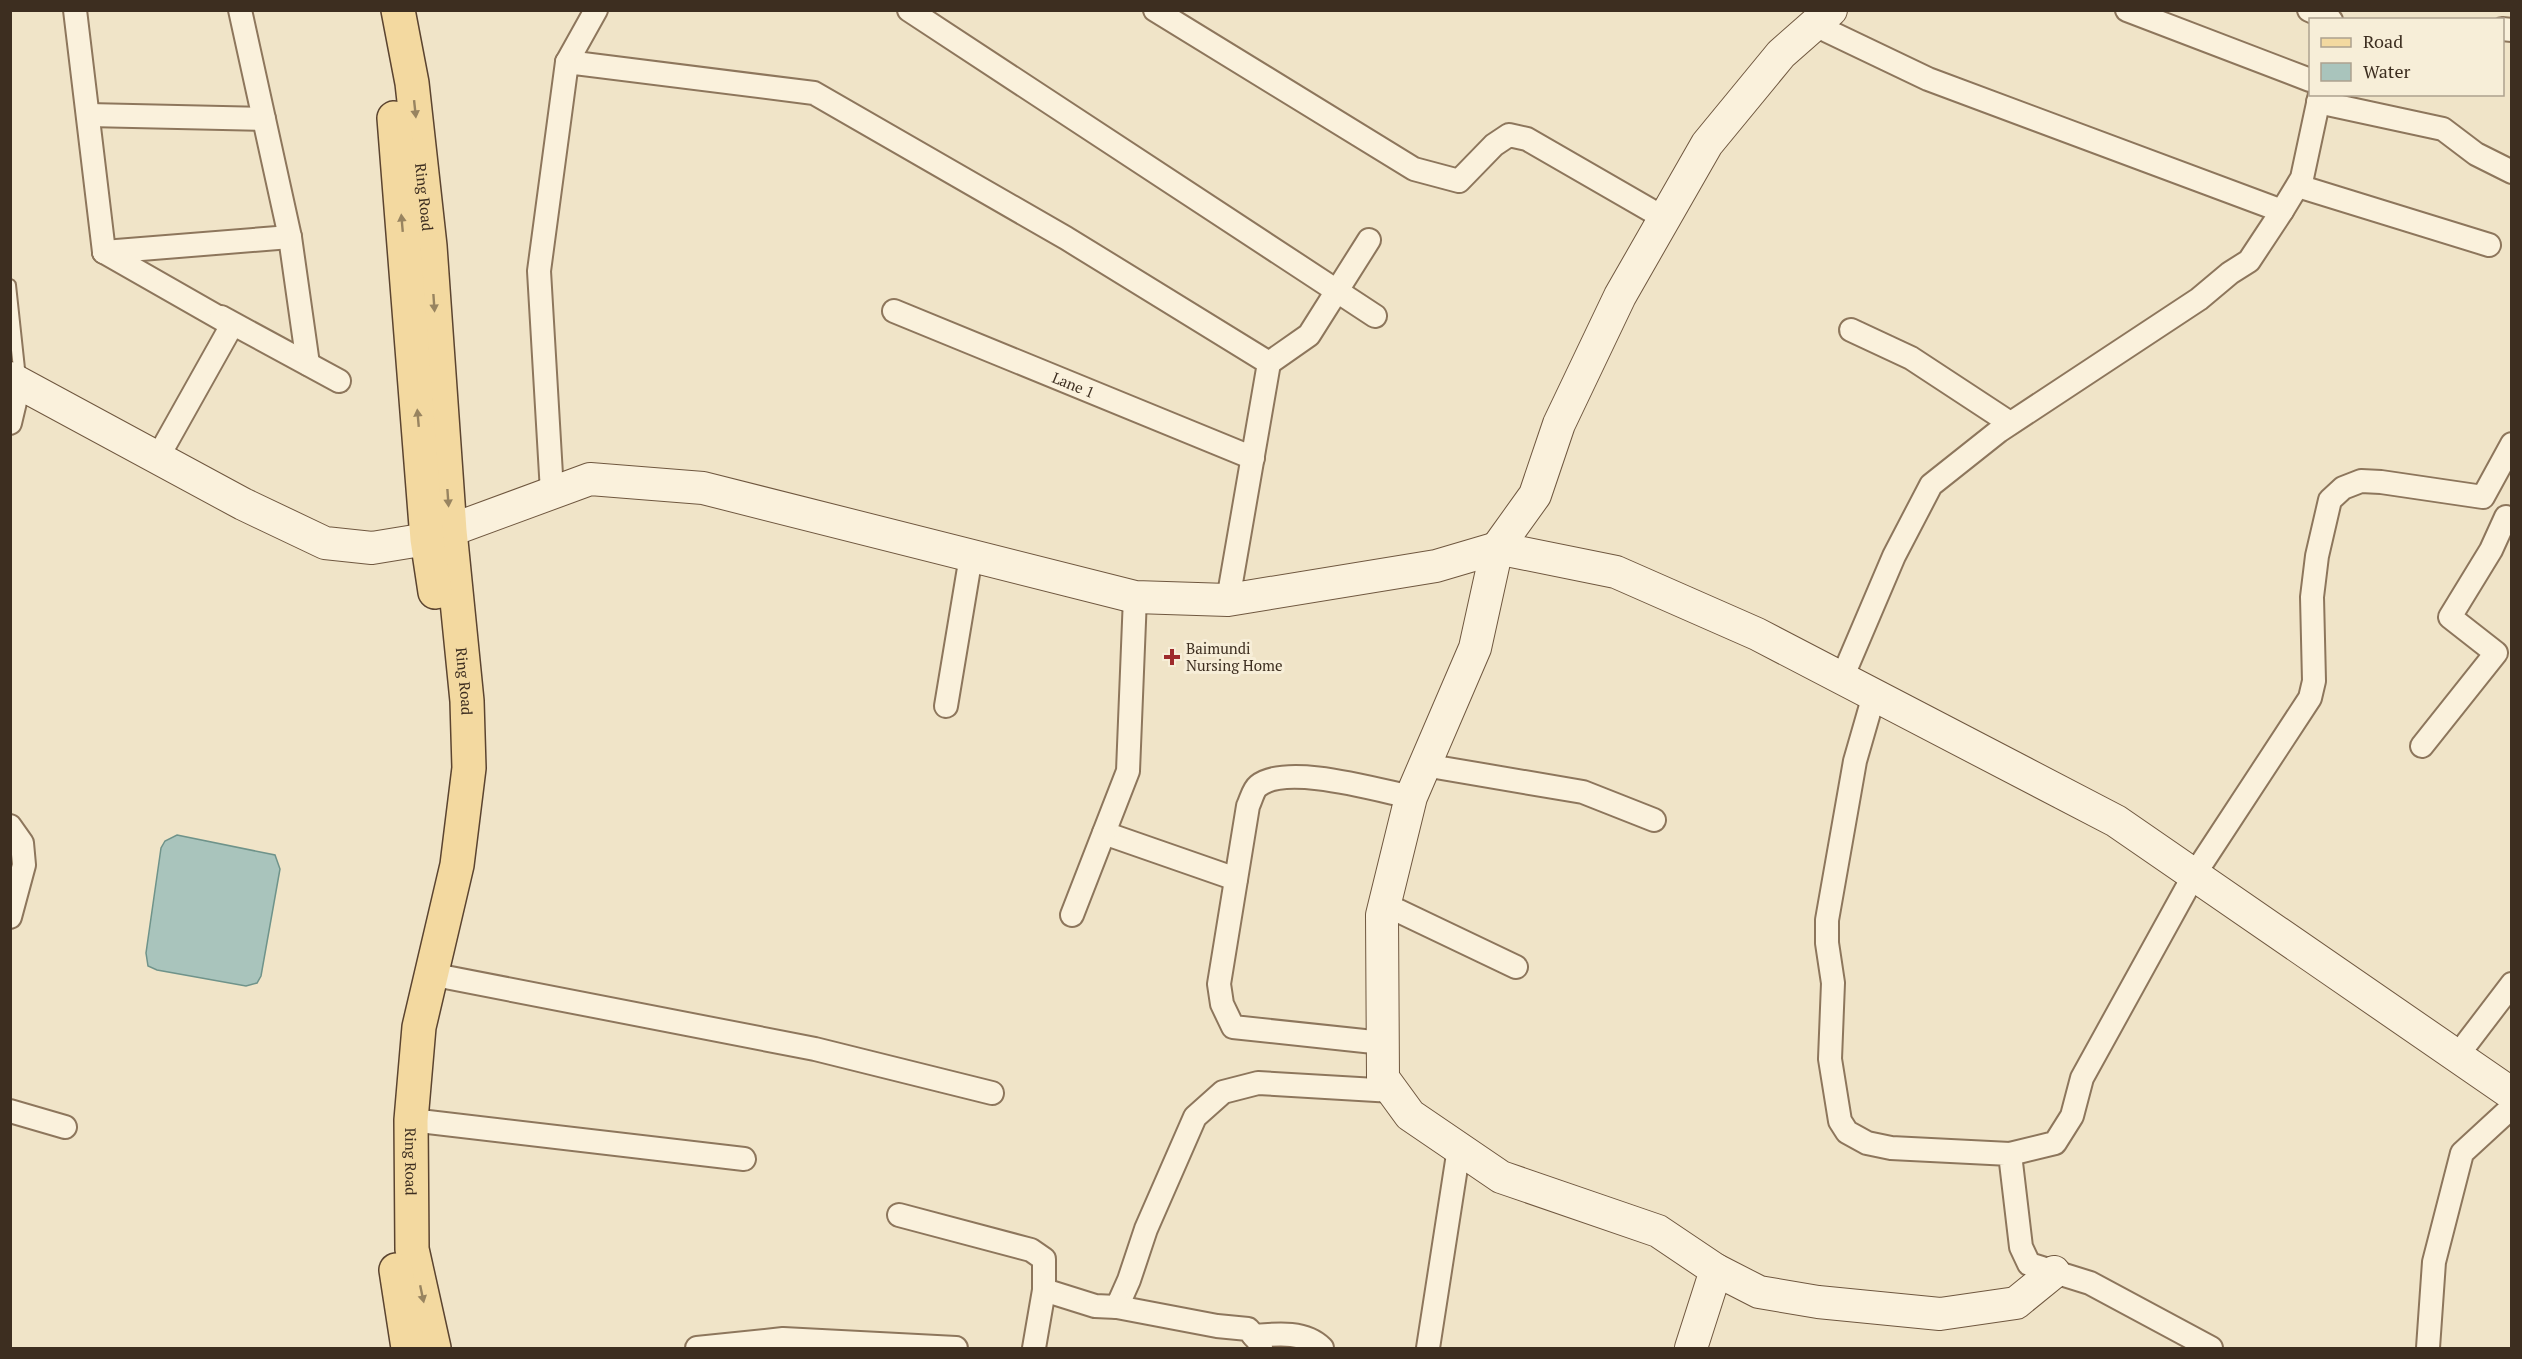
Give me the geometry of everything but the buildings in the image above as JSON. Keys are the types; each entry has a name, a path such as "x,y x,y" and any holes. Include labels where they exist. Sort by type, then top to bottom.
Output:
{"main road":[{"path":"376,10 392,86 439,535"},
{"name":"Ring Road","path":"398,10 412,83 430,246 439,535 451,701 451,776 435,876 401,1034 393,1125 394,1258 408,1348"},
{"path":"1823,18 1781,54 1707,144 1620,296 1558,424 1536,495 1497,548 1475,648 1410,797 1384,904 1382,915 1383,1078 1410,1115 1501,1177 1658,1231 1716,1270 1759,1292 1818,1302 1940,1314 2016,1303 2054,1272"},
{"path":"15,379 243,504 325,543 372,548 439,535 590,479 703,488 1135,597 1228,600 1436,566 1497,548 1616,572 1757,634 2116,821 2511,1094"},
{"name":"Ring Road","path":"434,1348 412,1249 411,1120 419,1027 457,865 469,768 467,701 439,535"},
{"path":"1691,1348 1716,1270"}],"street":[{"path":"75,10 104,252"},
{"path":"240,10 290,237 308,364"},
{"path":"552,492 539,271 567,62 596,10"},
{"path":"909,10 1375,316"},
{"path":"1155,10 1414,169 1459,182 1494,145 1509,135 1527,139 1665,218"},
{"path":"2127,10 2309,81"},
{"path":"2309,10 2327,18"},
{"path":"1823,18 1929,79 2282,211"},
{"path":"567,62 814,93 1066,238 1269,363"},
{"path":"1842,678 1894,556 1931,485 2010,423 2199,299 2230,273 2249,261 2302,178 2319,98 2444,129 2476,154 2511,172"},
{"path":"88,115 264,119"},
{"path":"2298,186 2489,245"},
{"path":"104,252 290,237"},
{"path":"1228,600 1269,363 1309,335 1369,240"},
{"path":"104,252 339,381"},
{"path":"104,252 232,325 158,457"},
{"name":"Lane 1","path":"894,310 1252,458"},
{"path":"1851,330 1911,358 2010,423"},
{"path":"10,423 15,379"},
{"path":"2483,497 2511,444"},
{"path":"1874,695 1856,761 1827,920 1827,943 1833,983 1830,1059 1840,1121 1847,1132 1867,1143 1883,1146 2010,1154 2055,1143 2072,1116 2082,1078 2194,875 2310,698 2314,681 2312,597 2317,556 2330,500 2343,488 2361,481 2483,497 2509,519 2450,617 2496,653 2422,746"},
{"path":"946,706 971,556"},
{"path":"1072,915 1128,771 1135,597"},
{"path":"1424,765 1583,792 1654,820"},
{"path":"1383,1043 1233,1027 1222,1004 1219,984 1248,806 1257,787 1271,778 1318,777 1410,797"},
{"path":"10,826 22,843 24,865 10,917"},
{"path":"1104,833 1236,879"},
{"path":"1384,904 1516,968"},
{"path":"430,974 815,1049 992,1093"},
{"path":"2457,1056 2511,984"},
{"path":"1118,1307 1146,1229 1195,1117 1223,1092 1258,1083 1393,1091"},
{"path":"2428,1348 2434,1262 2462,1153 2511,1107"},
{"path":"10,1111 66,1127"},
{"path":"411,1120 744,1159"},
{"path":"1428,1348 1459,1148"},
{"path":"2010,1154 2021,1247 2029,1264 2090,1283 2211,1348"},
{"path":"899,1215 1031,1250 1044,1259 1044,1290 1034,1348"},
{"path":"1044,1290 1095,1306 1118,1307 1217,1326 1248,1329 1257,1342 1288,1333 1322,1348"},
{"path":"697,1348 783,1339 956,1348"}],"lane":[{"path":"10,285 15,379"}],"water":[{"path":"177,835 275,855 280,869 261,976 257,983 246,986 157,970 148,966 146,953 161,848 165,841"}],"place":[{"name":"Baimundi Nursing Home","path":"1172,657"}]}
